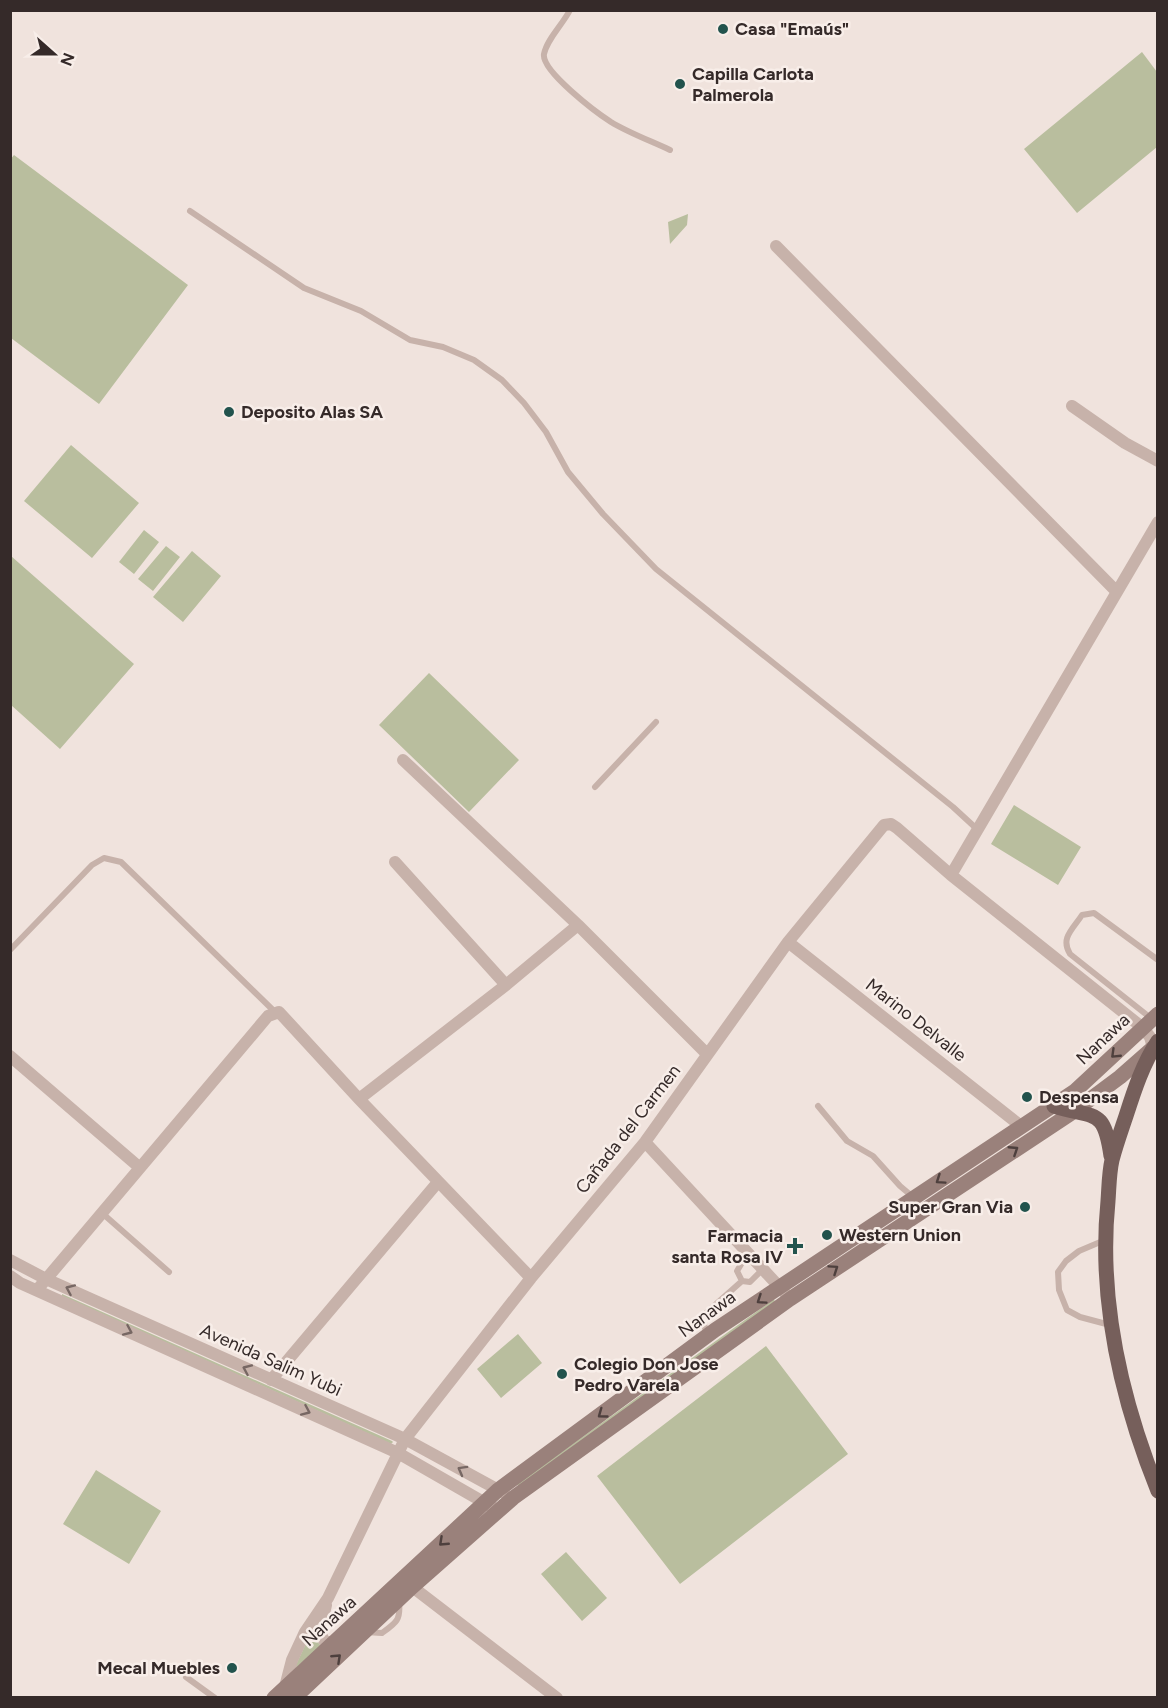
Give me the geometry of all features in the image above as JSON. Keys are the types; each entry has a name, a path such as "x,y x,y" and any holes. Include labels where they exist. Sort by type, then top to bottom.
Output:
{"main road":[{"name":"Nanawa","path":"492,1507 498,1490 711,1334 1054,1106 1089,1079 1151,1020"},
{"name":"Nanawa","path":"284,1694 335,1642 407,1583 492,1507 513,1498 790,1299 1073,1112 1120,1077 1155,1044"},
{"path":"1155,1044 1131,1100 1112,1161 1105,1272 1110,1325 1124,1386 1148,1467 1158,1491"},
{"path":"1054,1106 1073,1112 1087,1113 1100,1120 1106,1129 1112,1161"},
{"path":"964,1164 971,1179"},
{"path":"862,1232 870,1246"},
{"path":"711,1334 724,1346"},
{"name":"Nanawa","path":"284,1694 365,1632 398,1600 407,1583"}],"street":[{"path":"776,246 1117,592"},
{"path":"1072,406 1125,443 1158,460"},
{"path":"1155,1044 1150,1037 1151,1020 951,875 1158,522"},
{"path":"403,760 578,925 707,1054"},
{"name":"Cañada del Carmen","path":"328,1598 405,1439 531,1278 645,1142 788,942 884,825 891,824 897,828 951,875"},
{"path":"395,862 506,985"},
{"path":"359,1099 506,985 578,925"},
{"name":"Marino Delvalle","path":"788,942 1021,1126"},
{"path":"37,1290 268,1016 275,1012 279,1012 531,1278"},
{"path":"10,1056 139,1167"},
{"path":"645,1142 790,1299"},
{"path":"271,1380 438,1182"},
{"name":"Avenida Salim Yubi","path":"10,1260 46,1279 405,1439 513,1498"},
{"name":"Avenida Salim Yubi","path":"10,1276 398,1453 492,1507"},
{"path":"407,1583 557,1698"},
{"path":"328,1598 321,1635 325,1642 335,1642"},
{"path":"284,1694 292,1660 305,1632 328,1598"}],"lane":[{"path":"570,10 548,45 544,54 545,63 566,87 611,122 670,150"},
{"path":"190,211 304,288 361,311 410,340 443,347 474,360 502,380 524,403 546,432 568,472 603,514 656,569 953,807 978,830"},
{"path":"595,787 656,722"},
{"path":"10,950 92,865 104,858 121,862 275,1012"},
{"path":"1151,1020 1070,954 1065,941 1082,915 1094,913 1158,960"},
{"path":"818,1106 847,1141 873,1156 914,1198"},
{"path":"102,1212 169,1272"},
{"path":"1106,1239 1080,1251 1066,1261 1058,1272 1059,1290 1067,1310 1080,1317 1110,1325"},
{"path":"742,1281 737,1271 742,1261 749,1255"},
{"path":"711,1334 704,1324 706,1313 742,1281 750,1282 763,1269"},
{"path":"186,1677 215,1698"}],"green space":[{"path":"1142,52 1157,72 1157,147 1077,213 1024,149"},
{"path":"14,155 188,285 99,404 11,338 10,160"},
{"path":"688,214 687,225 670,244 668,222"},
{"path":"71,445 139,503 92,558 24,501"},
{"path":"144,530 159,542 134,574 119,562"},
{"path":"166,546 180,557 153,591 138,579"},
{"path":"192,551 221,576 183,622 153,597"},
{"path":"11,556 134,664 60,749 11,705"},
{"path":"429,673 519,760 469,812 379,725"},
{"path":"1014,805 1081,847 1058,885 991,844"},
{"path":"62,1294 393,1442 391,1444 62,1296"},
{"path":"774,1299 775,1302 518,1486 517,1484"},
{"path":"518,1334 542,1363 501,1398 477,1369"},
{"path":"766,1346 848,1454 680,1584 597,1476"},
{"path":"96,1470 161,1511 129,1564 63,1524"},
{"path":"566,1552 607,1598 582,1621 541,1574"},
{"path":"317,1620 316,1640 321,1646 294,1669"}],"place":[{"name":"Casa \"Emaús\"","path":"723,29"},
{"name":"Capilla Carlota Palmerola","path":"680,84"},
{"name":"Deposito Alas SA","path":"229,412"},
{"name":"Despensa","path":"1027,1097"},
{"name":"Super Gran Via","path":"1025,1207"},
{"name":"Western Union","path":"827,1235"},
{"name":"Farmacia santa Rosa IV","path":"795,1246"},
{"name":"Colegio Don Jose Pedro Varela","path":"562,1374"},
{"name":"Mecal Muebles","path":"232,1668"}]}
